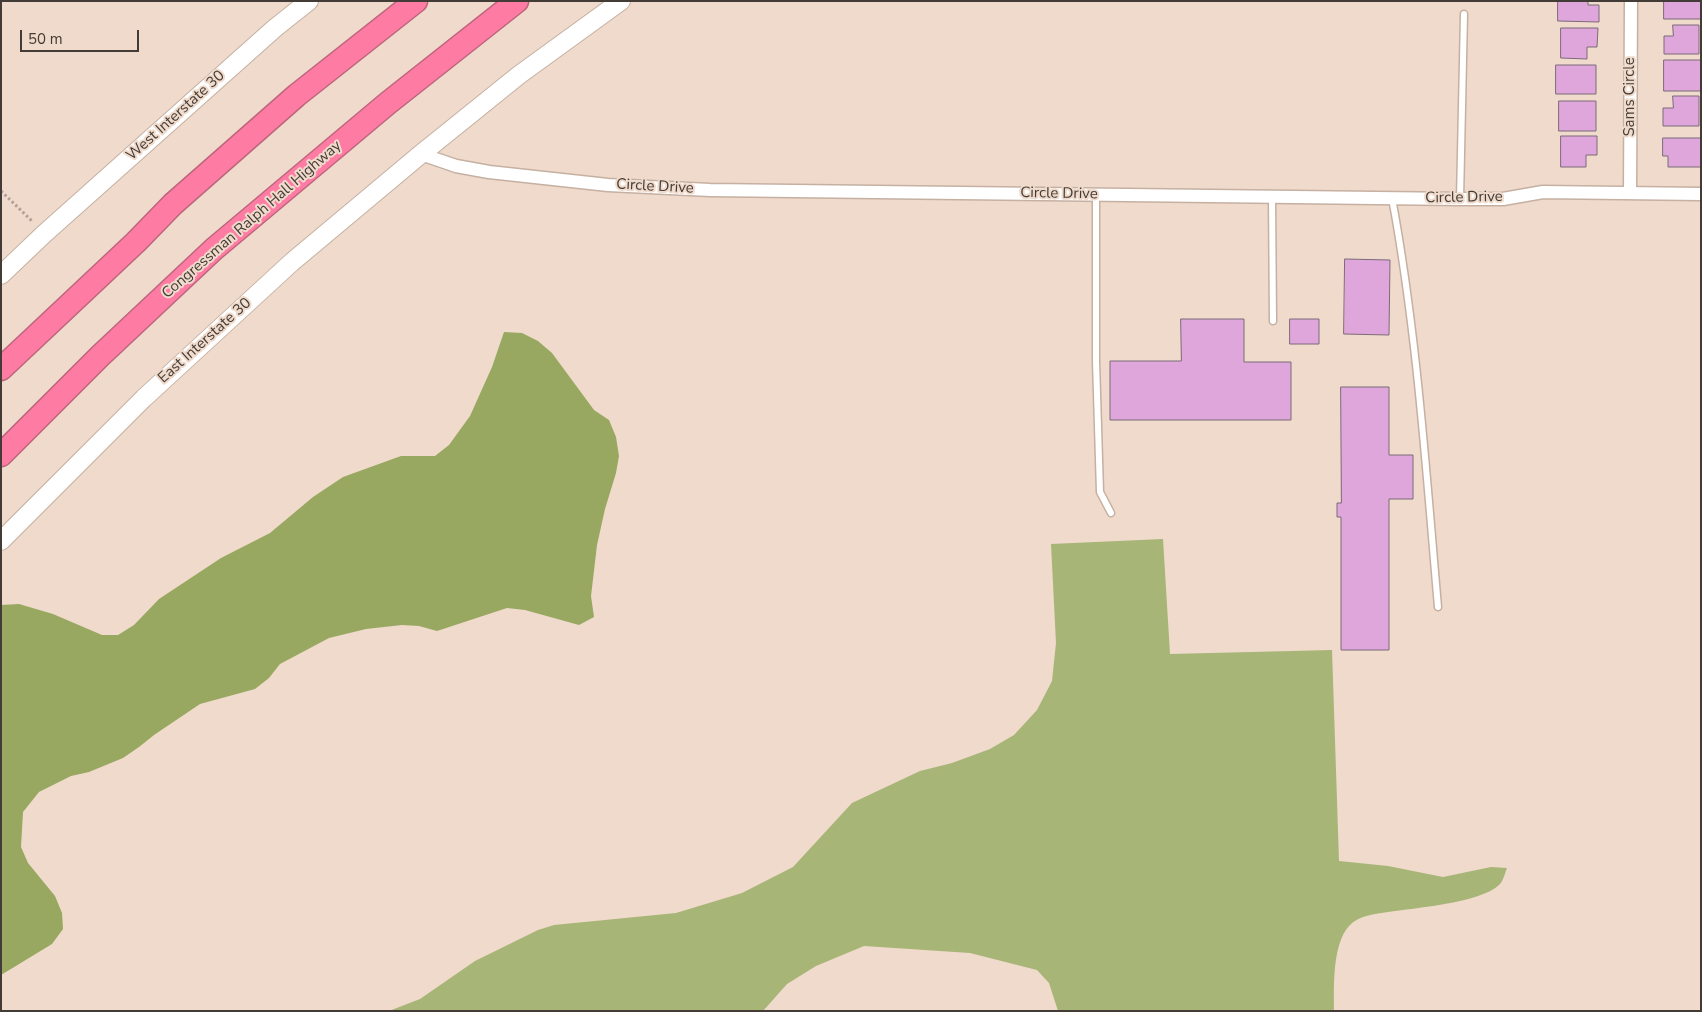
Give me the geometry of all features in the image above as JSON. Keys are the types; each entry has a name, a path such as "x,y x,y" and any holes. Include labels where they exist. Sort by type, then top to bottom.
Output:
{"highway":[{"path":"1,369 136,242 173,204 297,95 416,1"},
{"name":"Congressman Ralph Hall Highway","path":"1,455 100,356 214,249 372,116 517,1"}],"main road":[{"name":"West Interstate 30","path":"44,234 275,28 309,1"},
{"path":"421,154 519,75 621,1"},
{"name":"East Interstate 30","path":"1,541 144,398 292,262 421,154"},
{"path":"1,276 44,234"}],"street":[{"name":"Sams Circle","path":"1630,193 1631,1"},
{"name":"Circle Drive","path":"421,154 465,168 560,181 710,190 1460,199 1503,199 1544,192 1701,194"}],"lane":[{"path":"1460,199 1464,14"},
{"path":"1096,194 1096,361 1100,492 1111,514"},
{"path":"1272,197 1273,320"},
{"path":"1392,198 1415,350 1438,606"}],"path":[{"path":"1,191 44,234"}],"green space":[{"path":"504,332 522,333 538,341 552,353 594,410 609,420 616,437 619,456 597,545 591,596 594,617 579,625 525,610 507,608 437,631 419,626 402,625 366,629 329,638 280,664 269,678 255,689 200,704 123,758 89,772 71,776 39,792 23,812 21,847 28,863 55,896 62,913 63,929 52,944 1,975 1,605 19,604 53,614 102,635 118,635 134,625 159,599 221,558 270,533 313,497 343,477 401,456 435,456 449,445 470,416 492,367"},
{"path":"1163,539 1170,654 1332,650 1339,861 1388,866 1443,877 1491,867 1507,868 1499,885 1477,896 1446,904 1373,914 1353,922 1343,934 1339,944 1334,979 1334,1011 1058,1011 1049,983 1037,970 970,953 864,946 816,966 787,984 763,1011 389,1011 420,999 475,961 538,930 554,925 676,913 742,893 793,867 852,803 920,771 952,763 990,749 1014,735 1037,710 1052,681 1056,643 1051,544"}],"building":[{"path":"1558,1 1588,1 1588,5 1599,5 1599,22 1558,21"},
{"path":"1664,1 1701,1 1701,19 1664,19"},
{"path":"1673,25 1699,25 1699,54 1664,54 1664,36 1673,36"},
{"path":"1561,28 1598,28 1597,47 1587,47 1587,59 1561,58"},
{"path":"1664,60 1701,60 1701,91 1664,91"},
{"path":"1556,65 1596,65 1596,94 1556,94"},
{"path":"1673,96 1699,96 1699,126 1663,126 1663,108 1673,108"},
{"path":"1559,101 1596,101 1596,131 1559,131"},
{"path":"1561,136 1597,136 1597,155 1586,155 1586,167 1561,167"},
{"path":"1663,138 1701,138 1701,167 1668,167 1668,156 1663,156"},
{"path":"1345,259 1390,260 1389,335 1344,334"},
{"path":"1181,319 1244,319 1244,362 1291,362 1291,420 1110,420 1110,361 1181,361"},
{"path":"1290,319 1319,319 1319,344 1290,344"},
{"path":"1341,387 1389,387 1389,455 1413,455 1413,499 1389,499 1389,650 1341,650 1341,517 1337,517 1337,503 1341,503"}]}
